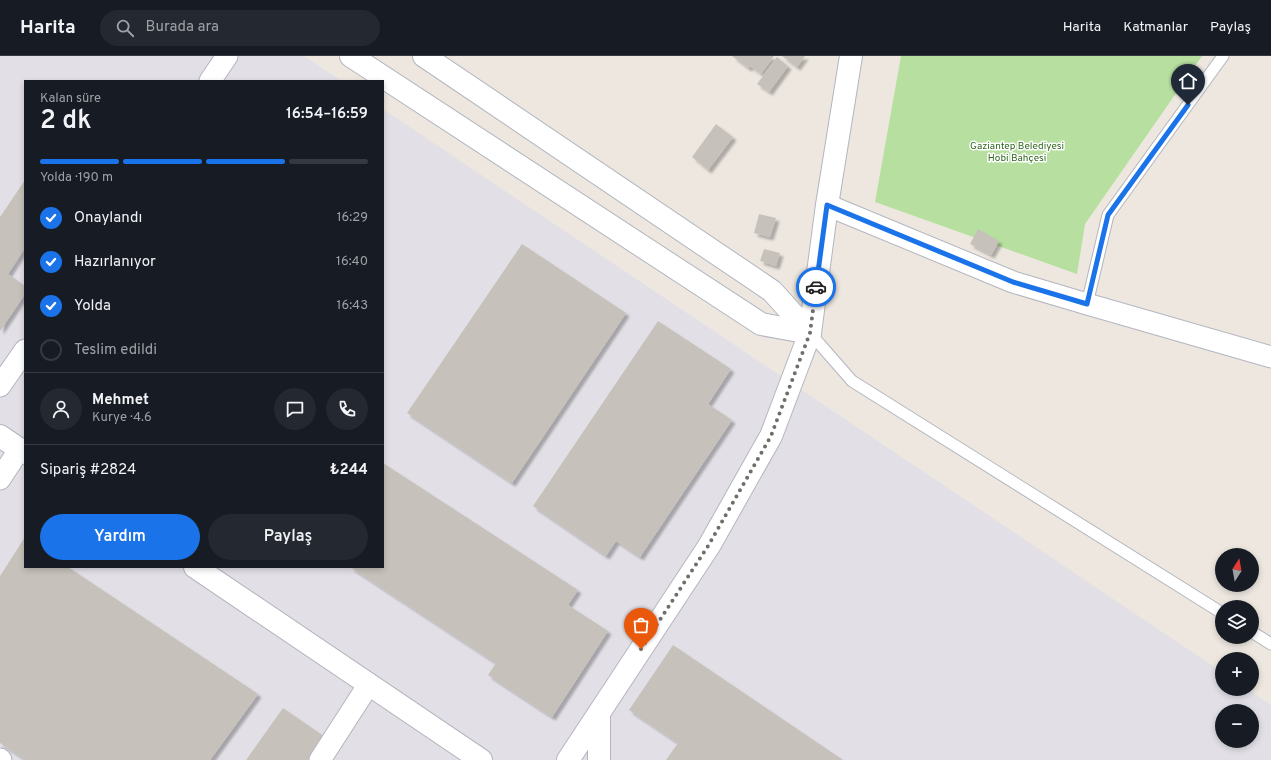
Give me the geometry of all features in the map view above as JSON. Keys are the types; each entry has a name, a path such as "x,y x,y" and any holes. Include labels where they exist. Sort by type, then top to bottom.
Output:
{"street":[{"path":"211,80 227,56"},
{"path":"351,56 761,324 810,333"},
{"path":"424,56 772,292 810,333"},
{"path":"568,760 708,546 771,436 810,333 827,205 851,56"},
{"path":"827,205 1013,282 1271,357"},
{"path":"0,386 24,351"},
{"path":"0,436 22,452 0,480"},
{"path":"195,568 481,760"},
{"path":"320,760 369,684"},
{"path":"599,714 599,760"}],"lane":[{"path":"1087,304 1108,215 1223,56"},
{"path":"810,333 852,381 1215,609"},
{"path":"1259,636 1271,644"}],"shaded area":[{"path":"0,56 304,56 340,80 24,80 24,568 384,568 384,110 1215,667 1215,696 1258,696 1271,705 1271,760 0,760"}],"green space":[{"name":"Gaziantep Belediyesi Hobi Bahçesi","path":"901,56 1202,56 1085,224 1077,274 875,202"}],"building":[{"path":"732,56 774,56 761,74 750,66 748,68"},
{"path":"782,56 805,56 797,67"},
{"path":"777,57 788,66 769,92 757,84"},
{"path":"716,124 733,137 708,170 692,157"},
{"path":"24,181 24,250 8,274 24,285 24,295 0,331 0,217"},
{"path":"759,214 776,218 770,237 754,233"},
{"path":"978,229 999,241 991,255 970,244"},
{"path":"522,244 626,313 512,483 407,413"},
{"path":"764,249 780,253 776,266 760,261"},
{"path":"658,321 731,369 708,404 732,420 640,557 616,541 606,556 533,506"},
{"path":"384,464 578,590 568,605 608,631 552,717 488,675 496,663 352,568 384,568"},
{"path":"24,539 24,568 69,568 258,694 210,760 26,760 0,743 0,576"},
{"path":"673,645 843,760 666,760 678,743 629,710"},
{"path":"283,708 325,737 308,760 246,760"}],"way so far":[{"path":"641,649 708,546 771,436 810,333 816,287"}],"route":[{"path":"816,287 827,205 1013,282 1087,304 1108,215 1188,105"}]}
